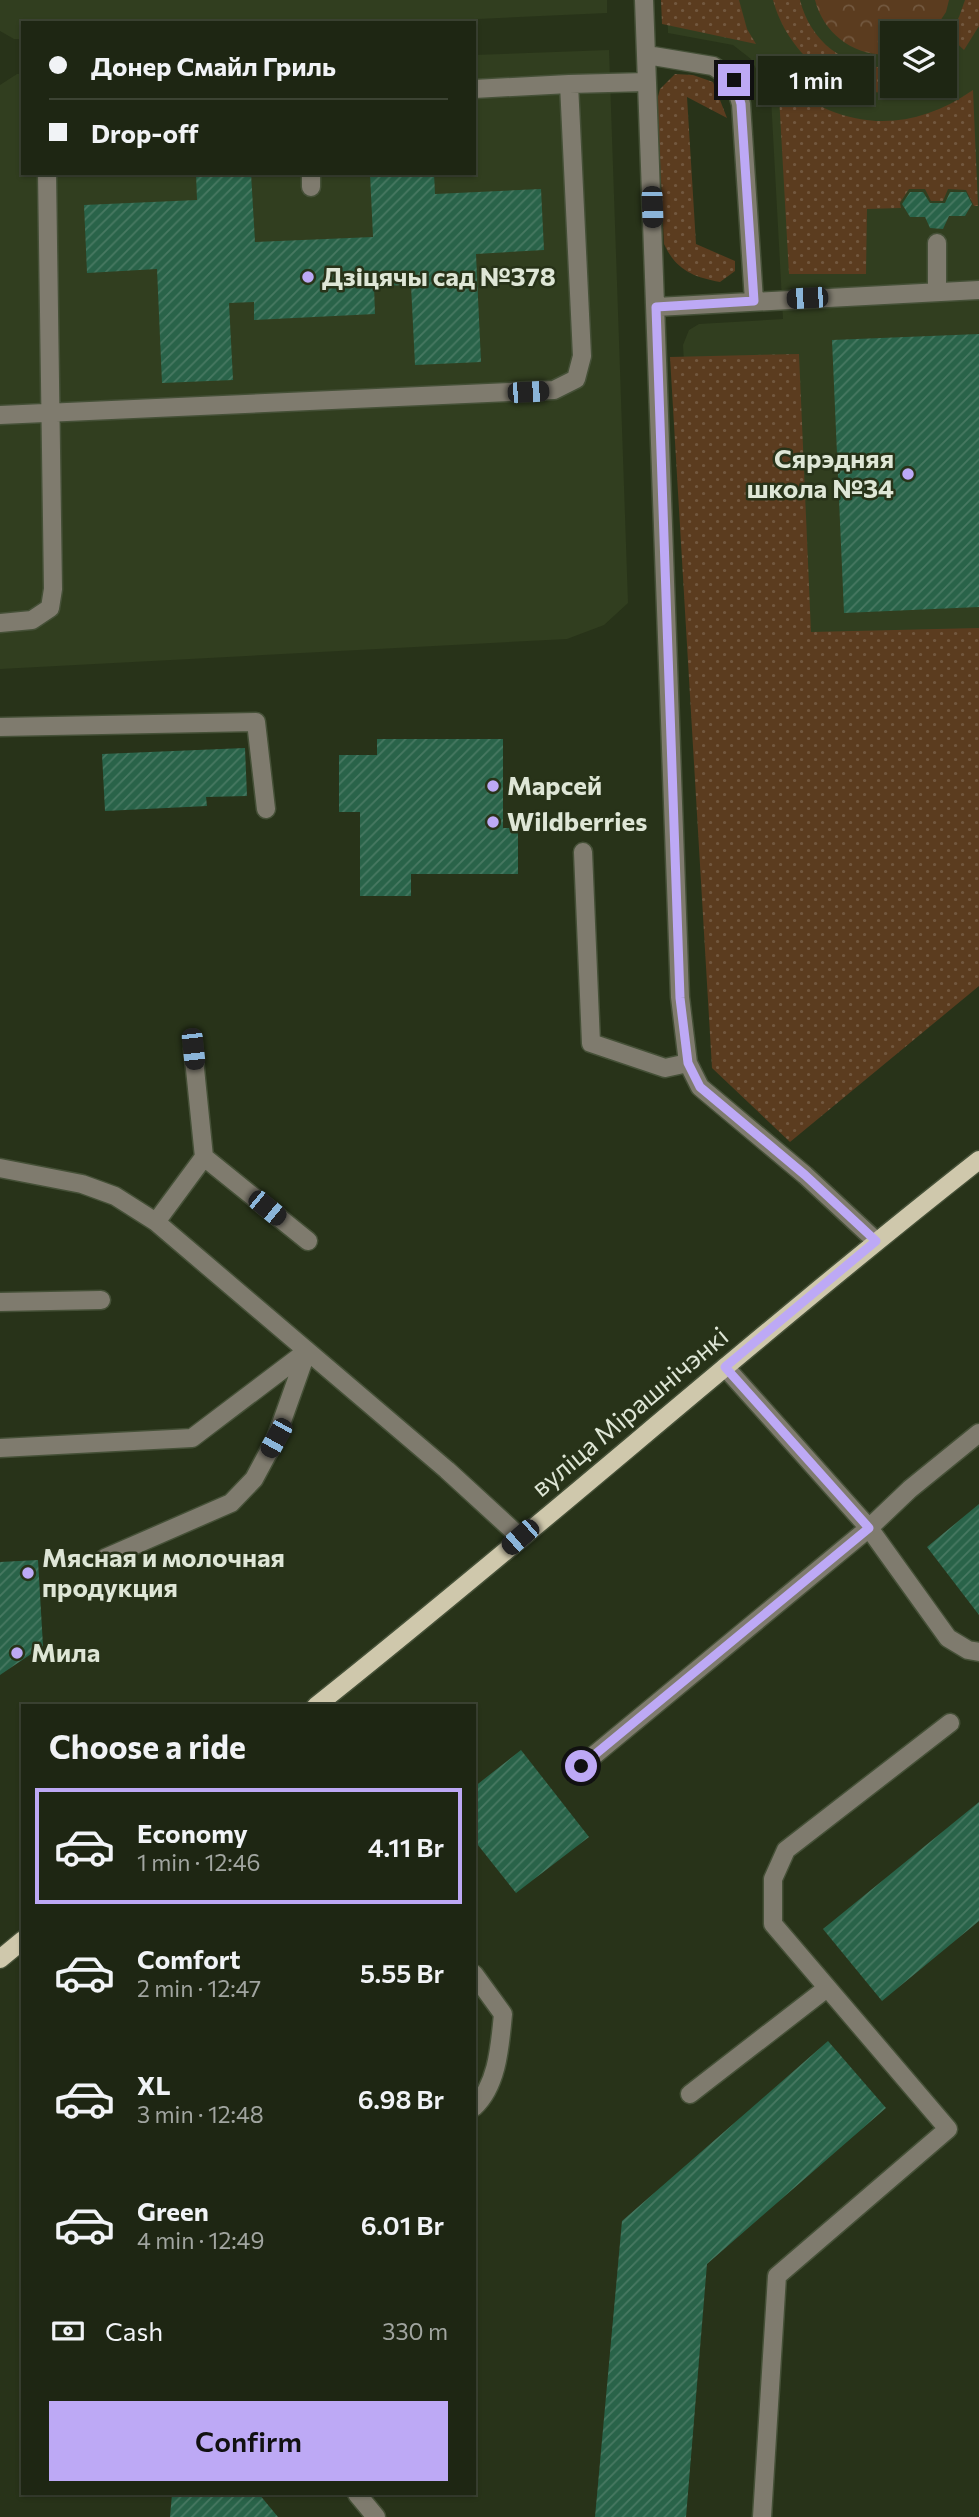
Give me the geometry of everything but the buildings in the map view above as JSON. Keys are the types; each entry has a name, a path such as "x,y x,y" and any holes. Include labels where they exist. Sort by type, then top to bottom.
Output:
{"main road":[{"name":"вуліца Мірашнічэнкі","path":"319,1704 419,1624 876,1241 979,1160"},
{"path":"0,1959 21,1942"}],"lane":[{"path":"644,0 680,998 688,1063 700,1087 805,1175 876,1241"},
{"path":"647,55 713,66 734,80 741,104 754,301"},
{"path":"476,89 647,82"},
{"path":"0,415 554,390 576,379 582,356 569,84"},
{"path":"0,623 32,620 50,608 53,589 47,175"},
{"path":"937,243 937,292"},
{"path":"656,307 979,290"},
{"path":"0,727 256,722 267,808"},
{"path":"583,852 591,1044 665,1068 688,1063"},
{"path":"156,1222 204,1157 193,1049"},
{"path":"204,1157 308,1241"},
{"path":"0,1168 82,1184 115,1196 156,1222 520,1537"},
{"path":"0,1302 101,1300"},
{"path":"0,1448 192,1438 307,1351"},
{"path":"105,1558 231,1503 254,1479 276,1438 307,1351"},
{"path":"725,1367 869,1528 947,1638 968,1650 979,1652"},
{"path":"581,1766 869,1528 909,1489 979,1433"},
{"path":"762,2517 777,2276 948,2129 773,1924 773,1879 786,1850 950,1723"},
{"path":"476,1976 503,2014 499,2055 482,2099 476,2104"},
{"path":"690,2094 827,1988"},
{"path":"359,2495 376,2517"}],"shaded area":[{"path":"0,0 607,0 607,13 434,21 21,21 21,39 14,39 0,31"},
{"path":"667,0 979,0 979,946 723,1064 683,345 689,330 699,324 783,319 771,98 751,59 733,45 668,33"},
{"name":"Дзіцячы сад №378","path":"609,50 628,603 604,625 567,639 0,669 0,85 21,74 21,175 476,175 476,55"}],"green space":[{"path":"661,0 739,0 747,29 756,44 662,24"},
{"path":"773,0 800,0 805,16 822,41 846,59 880,67 880,92 851,86 830,76 794,44"},
{"path":"815,0 949,0 940,21 880,21 880,54 866,52 843,42 819,13"},
{"path":"965,0 979,0 979,26 964,50 957,43 957,21"},
{"path":"675,74 693,75 713,82 727,118 687,97 696,244 735,261 735,271 720,282 686,271 674,260 664,244 657,100 660,89"},
{"path":"778,78 825,108 849,117 874,121 923,115 948,105 973,90 978,206 974,206 966,190 948,189 943,201 931,201 925,189 909,189 900,203 901,208 867,209 866,274 789,274"},
{"path":"799,354 811,632 979,628 979,986 790,1142 712,1068 670,357"}],"place":[{"name":"Дзіцячы сад №378","path":"308,277"},
{"name":"Сярэдняя школа №34","path":"908,474"},
{"name":"Марсей","path":"493,786"},
{"name":"Wildberries","path":"493,822"},
{"name":"Мясная и молочная продукция","path":"28,1573"},
{"name":"Мила","path":"17,1653"}],"route":[{"path":"581,1766 869,1528 725,1367 876,1241 805,1175 700,1087 688,1063 680,998 656,307 754,301 741,104 734,80"}]}
